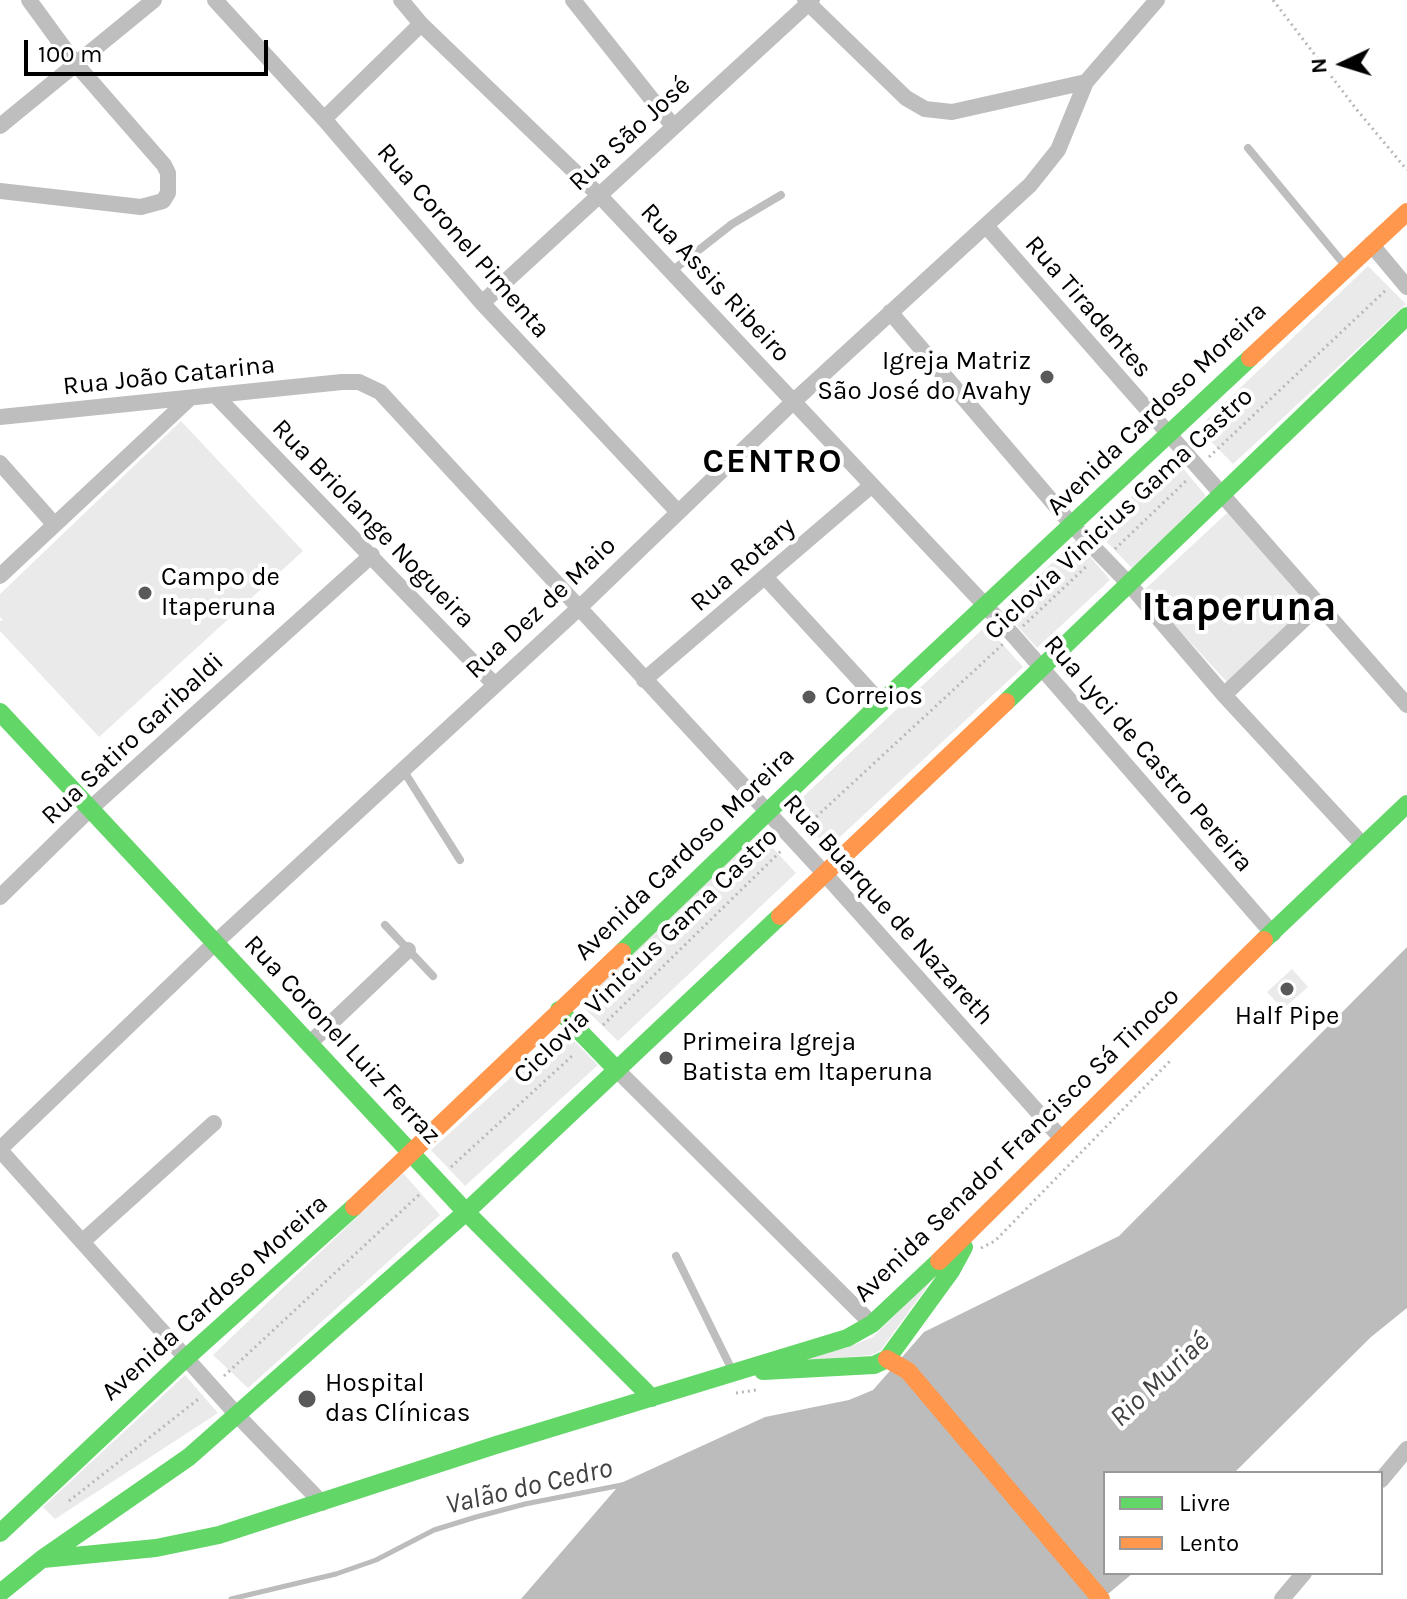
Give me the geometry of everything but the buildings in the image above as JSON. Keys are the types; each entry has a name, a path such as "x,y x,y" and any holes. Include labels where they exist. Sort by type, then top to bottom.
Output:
{"main road":[{"name":"Avenida Cardoso Moreira","path":"0,1533 186,1358 413,1153 881,703 1407,212"},
{"path":"0,1593 42,1559 189,1457 466,1212 1130,585 1407,316"},
{"name":"Rua Coronel Luiz Ferraz","path":"0,712 466,1212 652,1398"},
{"name":"Avenida Senador Francisco Sá Tinoco","path":"42,1559 156,1548 219,1535 496,1445 847,1338 872,1324 977,1225 1061,1138 1362,844 1407,804"},
{"path":"559,1010 617,1070"},
{"path":"733,1372 858,1367 887,1359 951,1271 977,1225"},
{"path":"887,1359 908,1371 1101,1599"}],"street":[{"path":"0,191 141,207 163,201 168,193 168,173 164,165 75,63 29,0"},
{"path":"0,126 154,0"},
{"name":"Rua Coronel Pimenta","path":"215,0 324,119 482,303 678,512"},
{"name":"Rua Assis Ribeiro","path":"401,0 421,24 600,196 986,606"},
{"path":"573,0 673,126"},
{"name":"Rua Dez de Maio","path":"0,1149 216,942 579,608 794,401 1030,185 1058,150 1086,82 1157,0"},
{"path":"808,1 906,98 925,109 952,112 1086,82"},
{"name":"Rua São José","path":"482,303 808,1"},
{"path":"324,119 421,24"},
{"name":"Rua Tiradentes","path":"987,227 1407,705"},
{"path":"1371,244 1403,283"},
{"path":"890,312 1073,526 1130,585 1224,695 1362,844"},
{"name":"Rua João Catarina","path":"0,417 342,382"},
{"name":"Rua Buarque de Nazareth","path":"342,382 359,382 380,392 793,838 1061,1138"},
{"name":"Rua Briolange Nogueira","path":"217,397 495,685"},
{"path":"0,576 188,400"},
{"path":"0,463 54,524"},
{"name":"Rua Rotary","path":"644,680 872,485"},
{"name":"Rua Satiro Garibaldi","path":"0,897 91,808 372,555"},
{"path":"766,578 881,703"},
{"name":"Rua Lyci de Castro Pereira","path":"986,606 1043,667 1273,934"},
{"path":"1224,695 1318,606"},
{"path":"310,1043 408,950"},
{"path":"617,1070 872,1324"},
{"path":"82,1242 214,1123"},
{"path":"0,1149 238,1416 322,1503"},
{"path":"1383,1478 1407,1449"},
{"path":"1282,1599 1302,1575"}],"lane":[{"path":"1248,148 1346,266"},
{"path":"671,272 732,224 781,195"},
{"path":"403,770 460,860"},
{"path":"385,925 433,976"},
{"path":"676,1256 733,1372"}],"path":[{"path":"1273,0 1407,170"},
{"name":"Ciclovia Vinicius Gama Castro","path":"63,1505 180,1416 212,1387 588,1040 793,838 1093,559 1115,549 1197,468 1403,283"},
{"path":"975,1252 995,1241 1179,1051"},
{"path":"724,1395 767,1388"}],"shaded area":[{"path":"1368,266 1406,304 1233,464 1198,428"},
{"name":"Campo de Itaperuna","path":"181,421 303,551 99,737 0,631 0,621 3,620 0,617 0,594"},
{"path":"1173,456 1206,496 1133,569 1096,531"},
{"path":"1228,512 1312,603 1227,682 1143,591"},
{"path":"1076,540 1110,580 1037,648 1003,610"},
{"path":"986,626 1023,667 828,848 791,808"},
{"path":"759,833 796,873 618,1041 580,1004"},
{"name":"Half Pipe","path":"1292,969 1308,987 1283,1009 1267,992"},
{"path":"563,1030 598,1065 465,1186 431,1150"},
{"path":"403,1173 440,1215 248,1388 213,1355"},
{"path":"937,1273 880,1351 871,1355 785,1363 846,1348 873,1337"},
{"path":"185,1375 218,1413 55,1519 43,1507"}],"water":[{"name":"Rio Muriaé","path":"1407,947 1407,1308 1371,1337 1236,1471 1103,1471 1103,1575 1131,1575 1102,1599 521,1599 621,1483 765,1417 849,1400 873,1390 924,1332 1119,1236"}],"waterway":[{"name":"Valão do Cedro","path":"231,1599 336,1574 376,1560 434,1530 476,1517 627,1484"}],"traffic: fast":[{"path":"1006,702 1407,316"},
{"path":"622,952 881,703 1250,358"},
{"path":"0,712 466,1212 652,1398"},
{"path":"1264,940 1407,804"},
{"path":"0,1593 42,1559 189,1457 466,1212 780,916"},
{"path":"559,1010 617,1070"},
{"path":"0,1533 186,1358 354,1207"},
{"path":"763,1371 874,1365 887,1359 951,1271 964,1247"},
{"path":"43,1559 156,1548 219,1535 496,1445 847,1338 872,1324 939,1261"}],"traffic: slow":[{"path":"1250,358 1407,212"},
{"path":"780,916 1006,702"},
{"path":"939,1261 1264,940"},
{"path":"354,1207 622,952"},
{"path":"887,1359 908,1371 1101,1599"}],"place":[{"name":"Igreja Matriz São José do Avahy","path":"1047,377"},
{"name":"Campo de Itaperuna","path":"145,593"},
{"name":"Correios","path":"809,697"},
{"name":"Half Pipe","path":"1287,989"},
{"name":"Primeira Igreja Batista em Itaperuna","path":"666,1058"},
{"name":"Hospital das Clínicas","path":"307,1399"}],"district":[{"name":"CENTRO","path":"773,462"},
{"name":"Itaperuna","path":"1239,608"}]}
